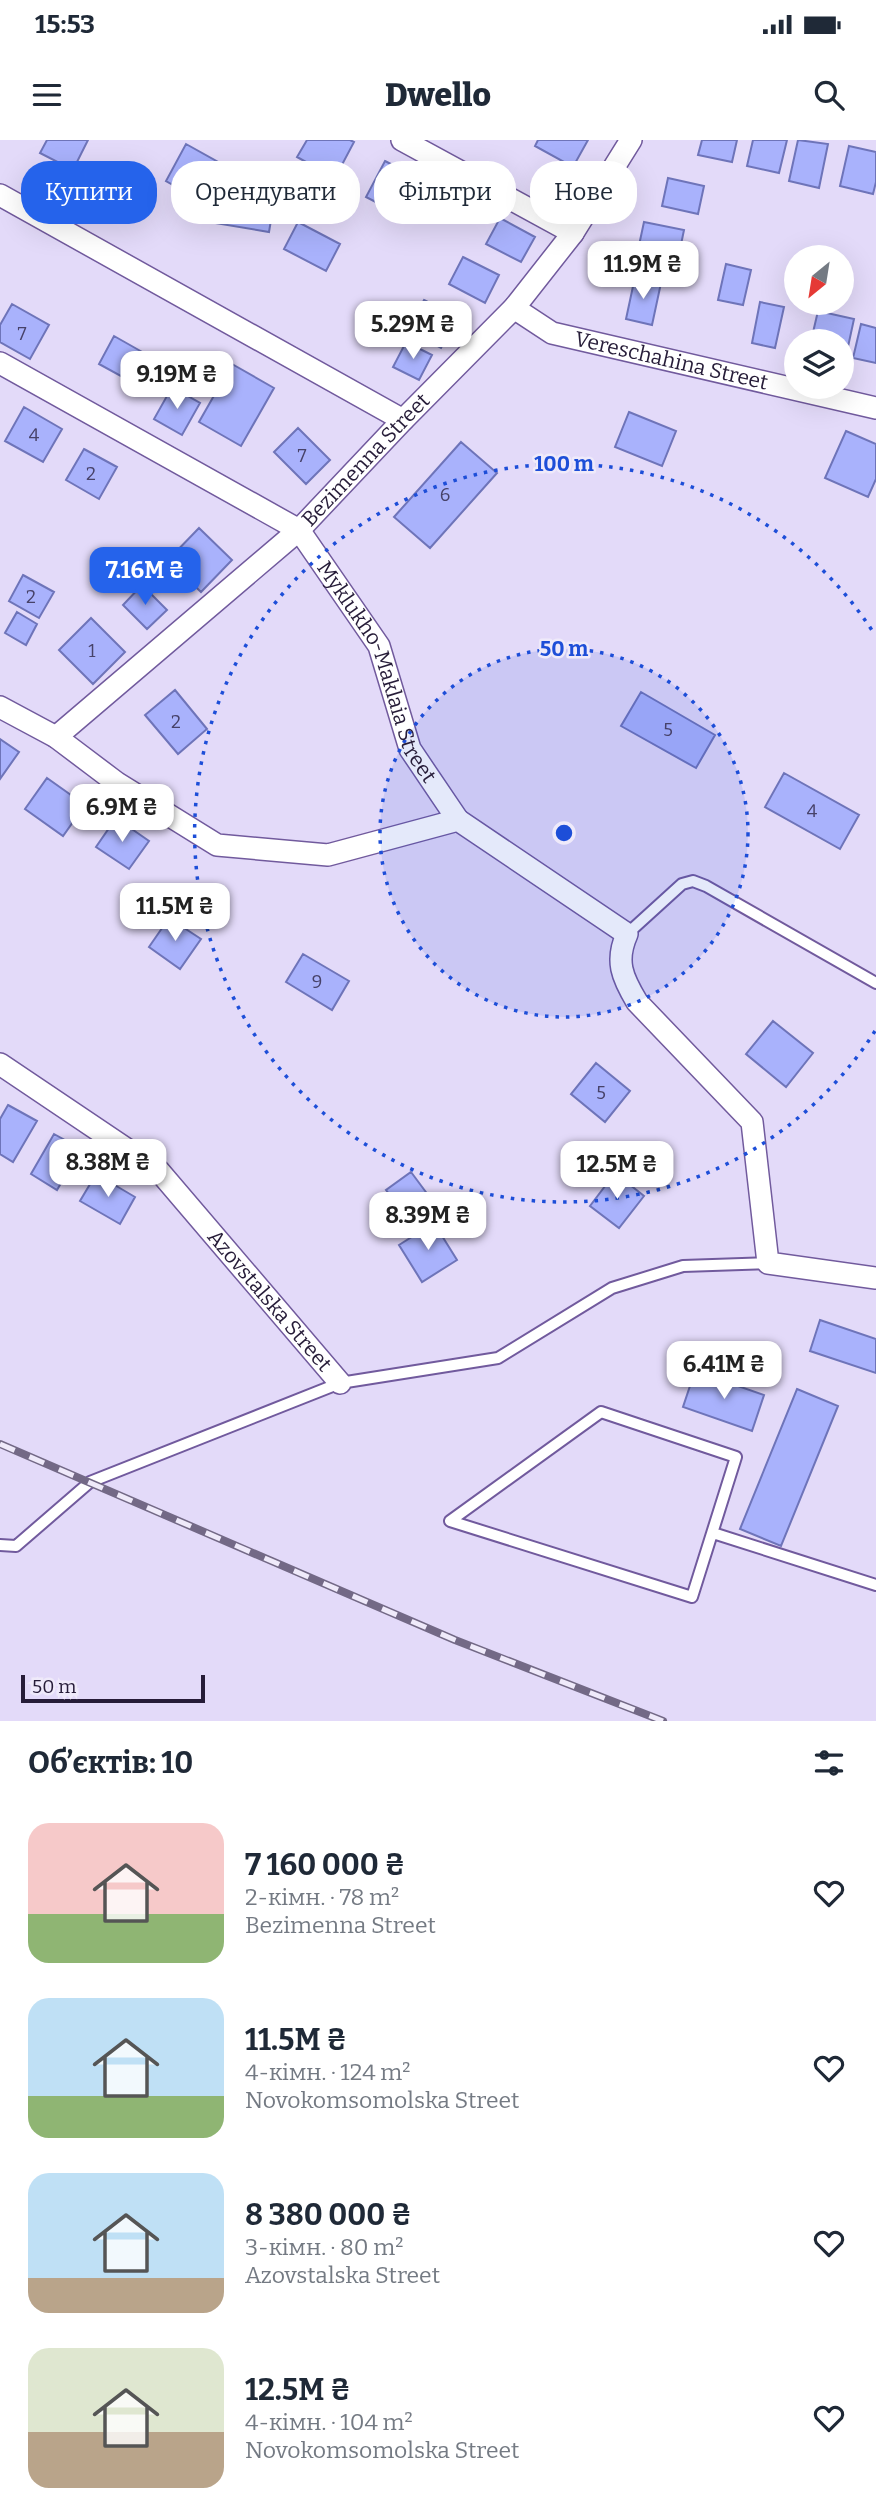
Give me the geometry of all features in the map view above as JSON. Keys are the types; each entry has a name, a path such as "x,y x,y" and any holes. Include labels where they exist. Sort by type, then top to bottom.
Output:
{"street":[{"path":"402,140 573,233"},
{"name":"Bezimenna Street","path":"56,737 299,530 514,308 573,233 631,140"},
{"path":"0,195 403,420"},
{"name":"Vereschahina Street","path":"514,308 552,333 876,408"},
{"name":"Myklukho-Maklaia Street","path":"0,363 299,530 379,646 410,749 458,820"},
{"path":"0,707 56,737 117,783 216,845 328,855 458,820 627,933 620,950 621,966 626,984 637,1002 752,1122 768,1263 876,1278"},
{"name":"Azovstalska Street","path":"0,1064 159,1171 340,1383"}],"lane":[{"path":"627,933 668,898 674,889 692,881 706,886 876,983"},
{"path":"0,1545 16,1546 90,1482 340,1383 498,1358 612,1288 683,1266 768,1263"},
{"path":"601,1412 736,1457 713,1533 692,1597 450,1521 601,1412"},
{"path":"713,1533 876,1585"}],"building":[{"path":"47,140 88,140 78,161 56,161 40,153"},
{"path":"307,140 354,142 344,161 304,161 297,157"},
{"path":"538,140 588,140 576,161 562,161 535,146"},
{"path":"702,140 737,140 732,162 698,155"},
{"path":"753,140 787,140 779,173 747,166"},
{"path":"798,140 828,144 819,188 789,181"},
{"path":"186,144 216,161 177,161"},
{"path":"849,146 876,152 876,182 873,194 840,186"},
{"path":"668,178 704,186 698,214 662,206"},
{"path":"374,182 374,201 366,197"},
{"path":"644,222 684,230 678,259 638,250"},
{"path":"221,224 270,224 269,232"},
{"path":"297,224 340,244 326,271 284,249"},
{"path":"497,224 511,224 535,237 521,262 486,244"},
{"path":"463,257 499,275 485,303 449,284"},
{"path":"726,264 751,270 743,305 718,300"},
{"path":"635,277 661,283 652,325 626,319"},
{"path":"424,300 457,317 441,348 408,330"},
{"path":"760,302 784,307 775,348 752,343"},
{"path":"12,304 49,325 30,359 0,342 0,325"},
{"path":"817,315 854,319 852,329 814,329"},
{"path":"861,324 876,328 876,363 854,358"},
{"path":"114,336 144,353 128,380 99,364"},
{"path":"406,342 432,355 419,380 393,367"},
{"path":"232,364 274,388 241,446 199,422"},
{"path":"172,387 200,403 182,435 154,419"},
{"path":"24,407 62,429 43,462 5,441"},
{"path":"629,412 676,431 662,466 615,447"},
{"path":"298,428 330,460 306,484 274,452"},
{"path":"846,431 876,444 876,479 868,497 825,478"},
{"path":"461,442 497,473 430,548 394,517"},
{"path":"84,449 117,467 99,499 66,480"},
{"path":"199,528 232,560 201,592 168,560"},
{"path":"23,575 54,592 39,618 9,601"},
{"path":"142,585 167,610 147,629 123,605"},
{"path":"17,612 37,624 26,645 5,633"},
{"path":"91,618 125,652 93,684 59,650"},
{"path":"175,690 207,729 178,754 145,715"},
{"path":"641,692 715,735 696,768 621,726"},
{"path":"0,739 19,752 0,779"},
{"path":"784,773 859,815 840,849 765,807"},
{"path":"47,778 85,805 63,836 25,809"},
{"path":"116,818 149,841 129,869 96,847"},
{"path":"169,918 201,939 180,969 149,947"},
{"path":"303,954 349,981 332,1010 286,982"},
{"path":"773,1021 813,1053 786,1087 746,1054"},
{"path":"596,1063 630,1091 605,1122 571,1094"},
{"path":"8,1105 37,1121 13,1162 0,1154 0,1119"},
{"path":"54,1134 81,1149 57,1190 31,1174"},
{"path":"411,1172 434,1203 410,1221 386,1190"},
{"path":"615,1173 644,1196 619,1228 590,1206"},
{"path":"96,1174 135,1197 120,1224 80,1201"},
{"path":"434,1223 457,1260 422,1282 399,1245"},
{"path":"820,1320 876,1339 876,1373 810,1351"},
{"path":"695,1371 764,1395 752,1431 683,1407"},
{"path":"797,1389 838,1406 781,1546 740,1529"}],"railway":[{"path":"0,1444 455,1640 663,1721"}]}
